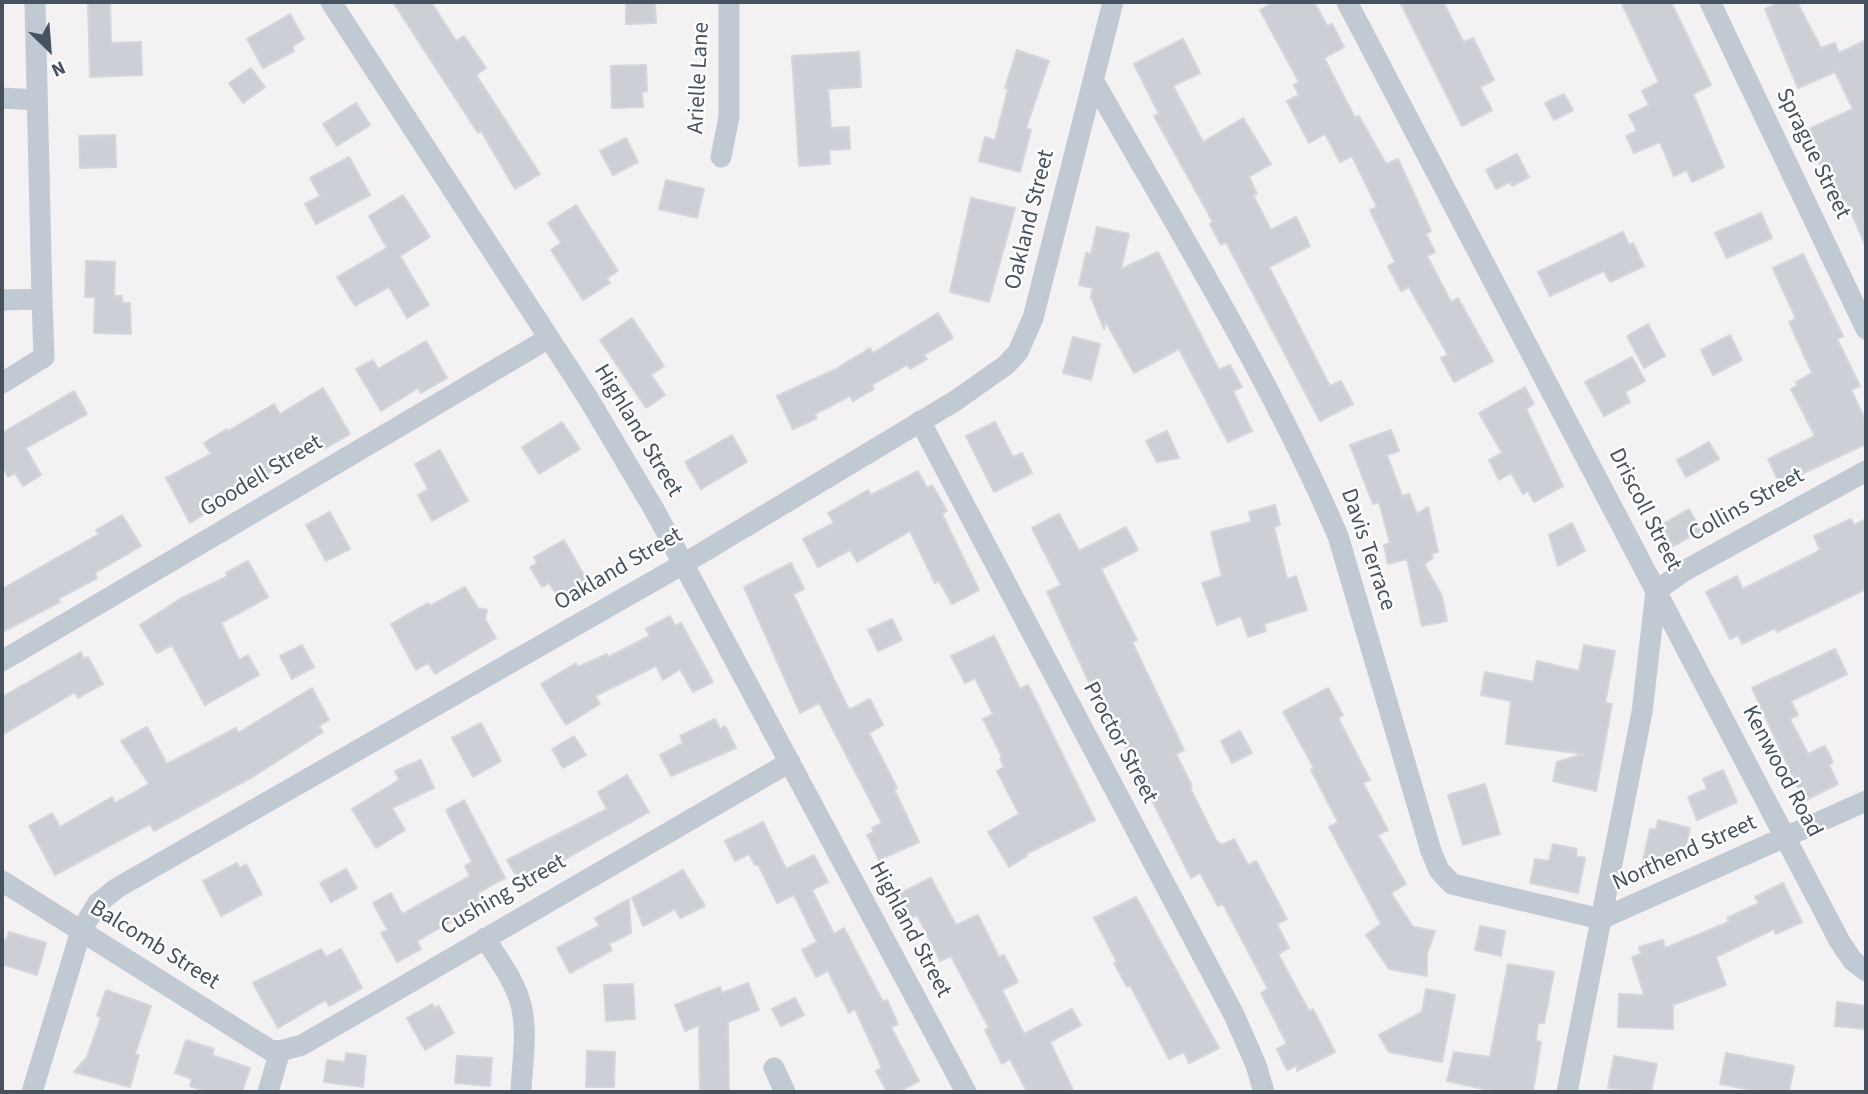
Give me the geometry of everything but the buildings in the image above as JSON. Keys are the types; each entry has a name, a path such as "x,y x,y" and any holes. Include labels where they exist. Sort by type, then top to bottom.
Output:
{"street":[{"path":"2,383 44,357 35,2"},
{"name":"Highland Street","path":"331,2 549,338 685,563 966,1092"},
{"name":"Arielle Lane","path":"721,157 729,117 729,2"},
{"name":"Oakland Street","path":"32,1092 81,931 97,904 125,883 685,563 991,377 1018,352 1033,318 1113,2"},
{"name":"Driscoll Street","path":"1347,2 1656,591 1643,712 1567,1092"},
{"name":"Sprague Street","path":"1710,2 1866,329"},
{"name":"Davis Terrace","path":"1093,80 1267,388 1329,513 1342,546 1439,870 1452,884 1469,891 1601,919"},
{"path":"2,98 37,100"},
{"path":"2,300 42,299"},
{"name":"Goodell Street","path":"2,661 549,338"},
{"name":"Proctor Street","path":"920,421 1234,1015 1256,1065 1264,1092"},
{"name":"Collins Street","path":"1656,591 1684,570 1866,471"},
{"name":"Kenwood Road","path":"1656,591 1840,942 1853,961 1866,971"},
{"name":"Cushing Street","path":"280,1051 302,1045 790,762"},
{"name":"Northend Street","path":"1601,919 1786,839 1866,801"},
{"name":"Balcomb Street","path":"2,881 270,1050 280,1051"},
{"path":"485,938 512,982 521,1005 524,1032 521,1092"},
{"path":"268,1092 280,1051"},
{"path":"775,1068 785,1092"}]}
